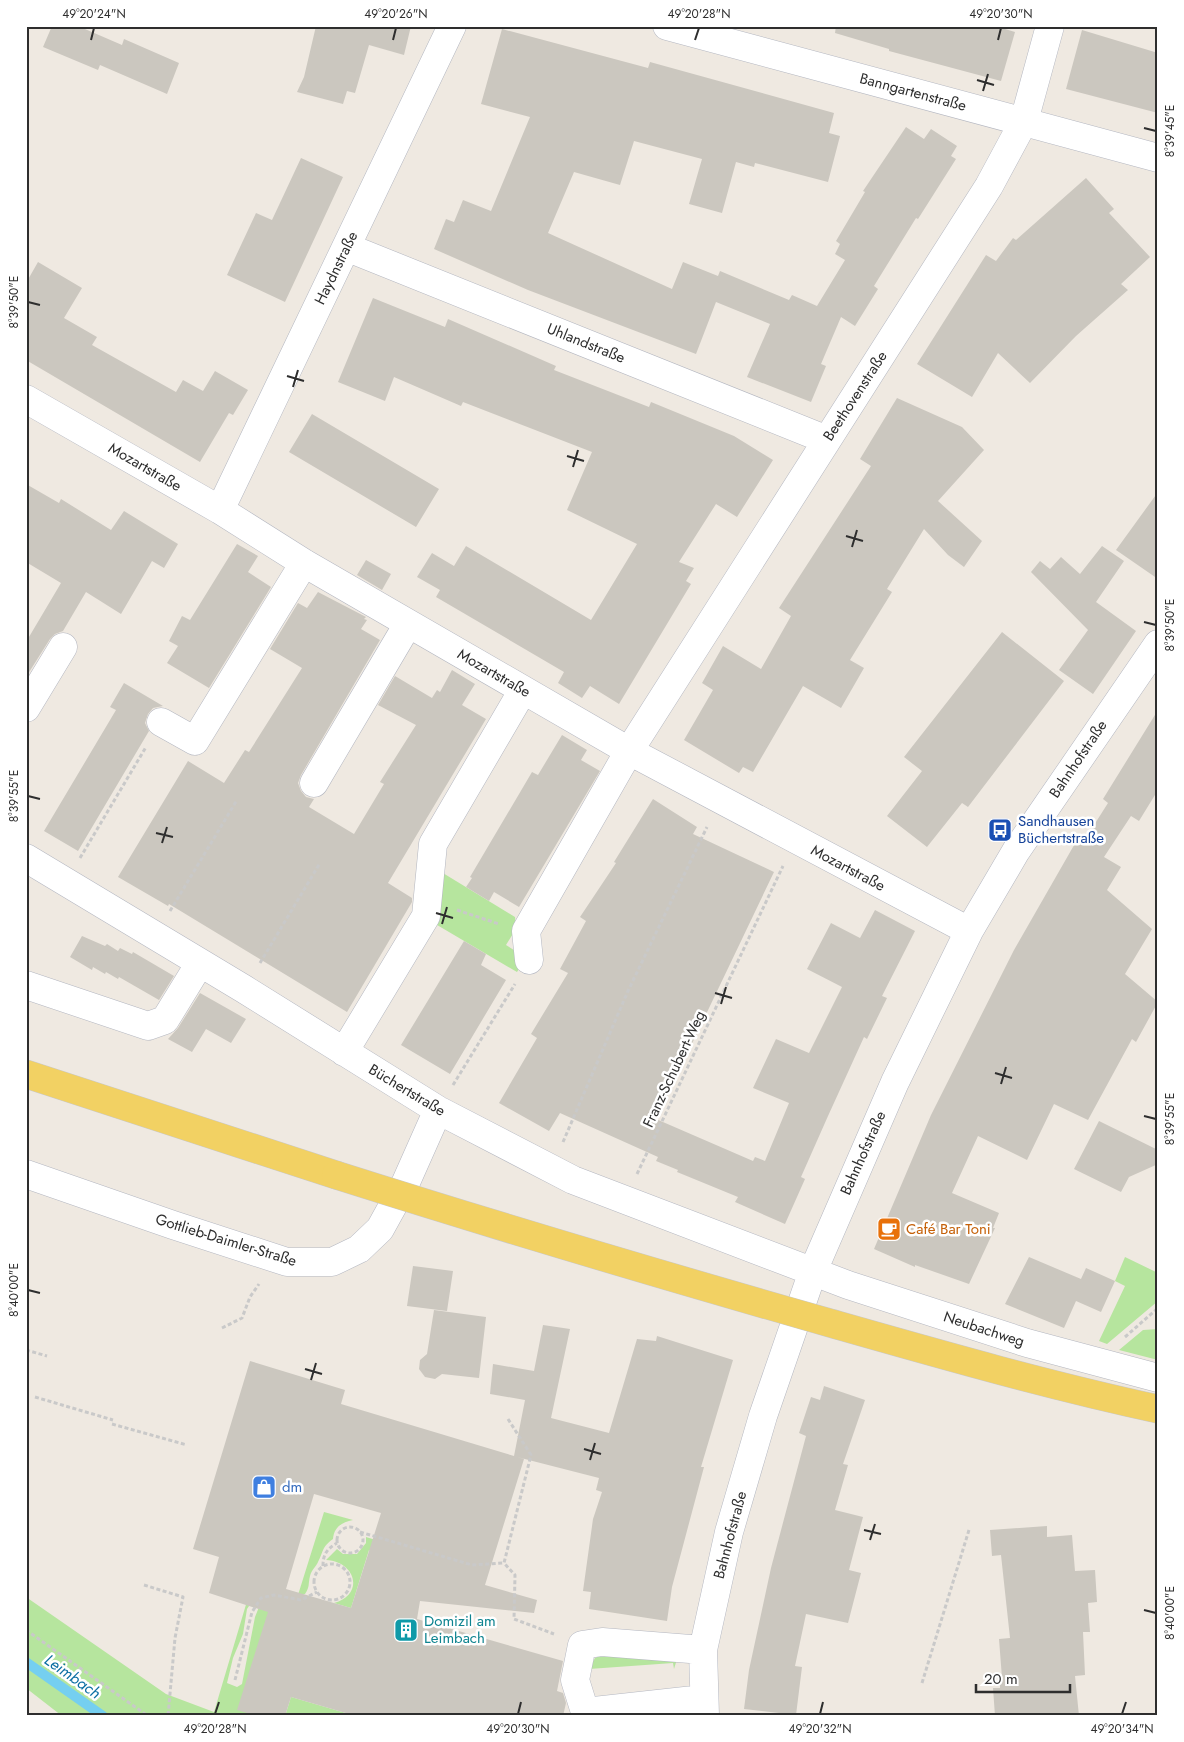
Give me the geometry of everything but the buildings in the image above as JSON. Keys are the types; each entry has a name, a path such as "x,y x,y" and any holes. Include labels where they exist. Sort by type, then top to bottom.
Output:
{"main road":[{"path":"26,1074 336,1175 642,1270 939,1354 1100,1397 1158,1409"}],"street":[{"name":"Haydnstraße","path":"220,510 452,26"},
{"name":"Banngartenstraße","path":"667,26 1158,158"},
{"name":"Beethovenstraße","path":"526,932 628,751 989,186 1024,121 1050,26"},
{"name":"Uhlandstraße","path":"346,247 827,440"},
{"name":"Mozartstraße","path":"26,399 220,510 304,563 628,751 969,931"},
{"path":"160,722 195,741 304,563"},
{"path":"314,783 408,624"},
{"name":"Bahnhofstraße","path":"704,1707 703,1650 729,1532 763,1416 812,1271 902,1065 969,931 1016,851 1158,644"},
{"path":"26,708 63,647"},
{"path":"344,1052 426,916 433,844 523,690"},
{"name":"Büchertstraße","path":"26,858 200,962 438,1110 551,1170 624,1200 812,1271"},
{"path":"526,932 529,960"},
{"path":"26,985 148,1026 166,1020 200,962"},
{"name":"Gottlieb-Daimler-Straße","path":"26,1174 282,1260 302,1263 332,1262 359,1249 380,1229 406,1182 438,1110"},
{"name":"Neubachweg","path":"812,1271 848,1285 1018,1340 1158,1378"},
{"path":"703,1650 602,1642 582,1645 575,1680 584,1714 704,1707"}],"path":[{"path":"66,882 160,722"},
{"path":"155,936 237,800"},
{"path":"551,1170 628,991 720,800"},
{"name":"Franz-Schubert-Weg","path":"624,1200 795,840"},
{"path":"244,989 320,862"},
{"path":"428,902 526,932"},
{"path":"438,1110 529,960"},
{"path":"222,1328 242,1318 250,1297"},
{"path":"1094,1362 1158,1308"},
{"path":"26,1350 47,1356"},
{"path":"34,1397 187,1445"},
{"path":"504,1563 531,1455 508,1418"},
{"path":"337,1543 338,1534 344,1529 352,1527 360,1532 472,1565 504,1563"},
{"path":"922,1683 969,1530"},
{"path":"337,1543 346,1552 357,1550 362,1539 360,1532"},
{"path":"323,1566 323,1558 328,1548 337,1543"},
{"path":"504,1563 515,1575 514,1619 582,1645"},
{"path":"334,1564 344,1569 348,1574 349,1586 343,1596 332,1600 326,1599 317,1592 315,1575 323,1566 334,1564"},
{"path":"144,1585 183,1597 174,1638 168,1716"},
{"path":"235,1680 252,1612 261,1598 274,1595 301,1600 317,1592"},
{"path":"26,1630 148,1716"}],"green space":[{"path":"438,870 515,917 516,929 506,945 526,958 517,972 432,922"},
{"path":"1125,1257 1158,1273 1158,1301 1107,1344 1099,1341 1125,1286 1115,1281"},
{"path":"1158,1329 1158,1360 1119,1350 1143,1330"},
{"path":"324,1512 353,1520 345,1522 337,1528 333,1539 325,1547 311,1574 307,1592 298,1595"},
{"path":"366,1537 405,1549 468,1580 369,1550 351,1608 334,1603 344,1599 350,1593 353,1579 345,1566 326,1560 337,1549 343,1554 357,1554 366,1543"},
{"path":"253,1581 253,1600 247,1609 243,1634 233,1658 227,1683 237,1687 242,1684 255,1617 259,1607 273,1599 257,1716 62,1716 26,1688 26,1597 166,1694 214,1712"},
{"path":"604,1654 677,1659 674,1669 673,1663 589,1669 595,1658"},
{"path":"291,1697 356,1716 276,1716 277,1712 286,1713"}],"waterway":[{"name":"Leimbach","path":"26,1662 103,1716"}],"place":[{"name":"Sandhausen Büchertstraße","path":"1000,830"},
{"name":"Café Bar Toni","path":"889,1229"},
{"name":"dm","path":"264,1487"},
{"name":"Domizil am Leimbach","path":"406,1630"}]}
